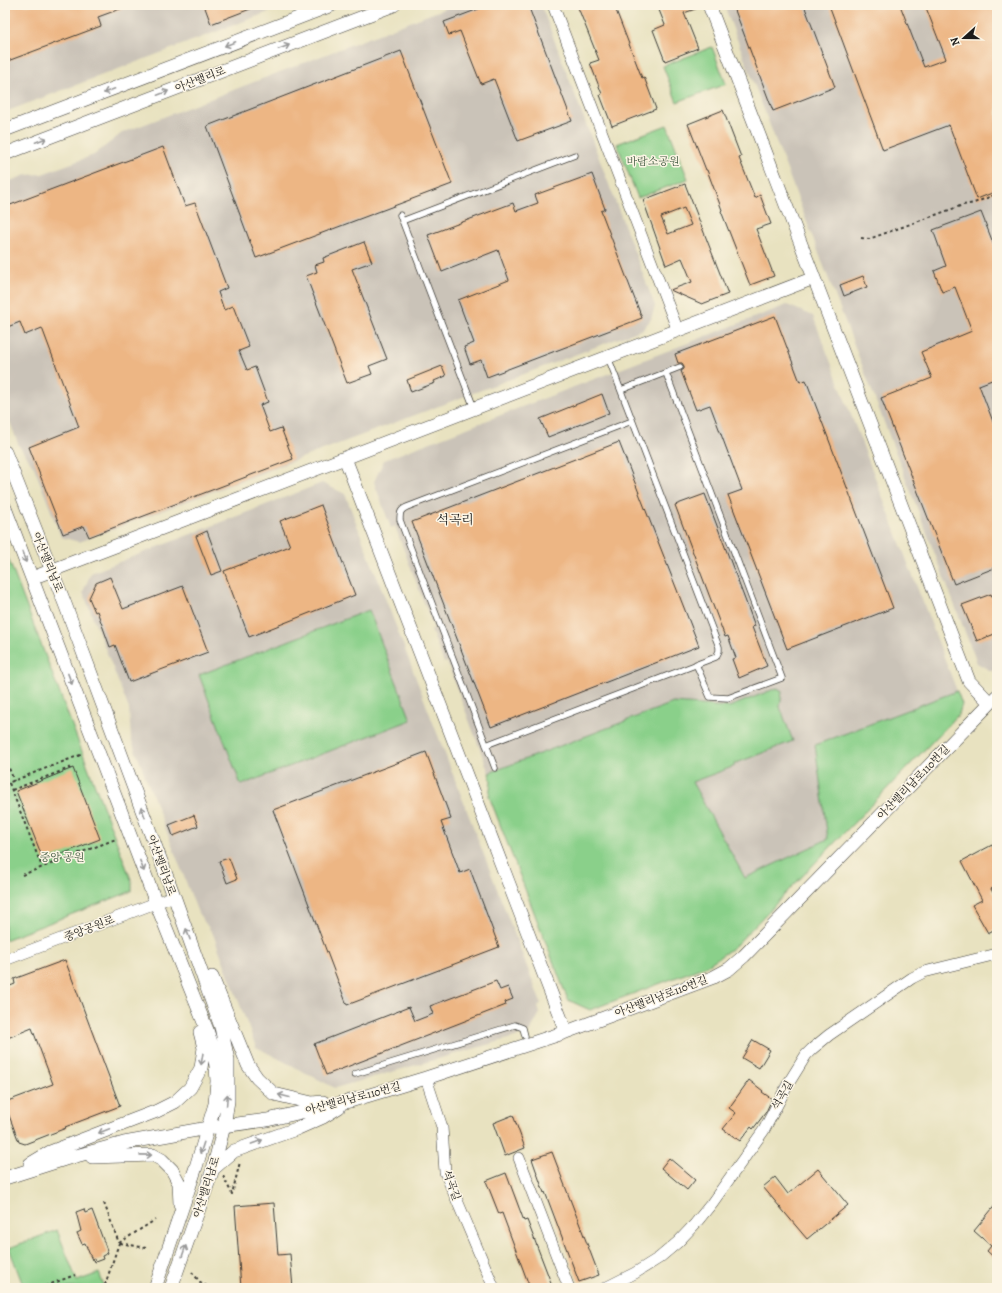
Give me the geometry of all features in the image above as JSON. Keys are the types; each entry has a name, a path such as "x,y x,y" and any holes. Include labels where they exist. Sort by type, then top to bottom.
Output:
{"street":[{"name":"아산밸리로","path":"5,130 332,5"},
{"name":"아산밸리로","path":"5,154 394,5"},
{"path":"553,5 678,331"},
{"path":"709,5 968,681 994,700"},
{"path":"32,578 814,278"},
{"name":"아산밸리남로","path":"5,452 65,604 174,896 221,1027 228,1060 228,1101 218,1173 171,1288"},
{"path":"345,458 566,1032"},
{"name":"아산밸리남로","path":"5,508 156,903 207,1030 214,1052 217,1081 215,1104 154,1288"},
{"name":"아산밸리남로110번길","path":"65,1159 124,1143 208,1128 267,1120 350,1101 426,1078 566,1032 729,969 744,956 994,700"},
{"name":"중앙공원로","path":"5,960 174,896"},
{"name":"석곡길","path":"605,1288 635,1273 659,1258 678,1242 695,1224 712,1203 764,1130 788,1084 806,1055 812,1049 829,1035 912,978 924,972 997,954"},
{"path":"197,960 211,976 248,1065 257,1078 274,1094 312,1103 350,1101"},
{"path":"6,1174 50,1152 164,1108 185,1094 201,1068 204,1048 192,993"},
{"name":"석곡길","path":"426,1078 442,1126 446,1172 494,1288"},
{"path":"218,1173 234,1151 296,1129 323,1117 350,1101"},
{"path":"6,1174 65,1159 138,1155 152,1156 167,1164 178,1183 181,1210"},
{"path":"519,1158 569,1288"}],"lane":[{"path":"474,409 401,218 575,155"},
{"path":"486,745 716,656 719,651 719,647 608,357"},
{"path":"620,390 680,367"},
{"path":"666,372 782,678 728,698 710,697 696,664"},
{"path":"495,768 400,520 400,513 402,509 407,507 632,421"},
{"path":"355,1074 515,1026 523,1028 525,1036"}],"path":[{"path":"861,238 869,239 997,194"},
{"path":"5,784 83,754"},
{"path":"7,764 14,781"},
{"path":"12,790 72,767"},
{"path":"9,783 42,868"},
{"path":"22,876 116,839"},
{"path":"218,1173 232,1194 240,1159"},
{"path":"104,1203 119,1243"},
{"path":"104,1288 119,1243 155,1220"},
{"path":"119,1243 146,1248"},
{"path":"192,1272 200,1282 206,1285"},
{"path":"40,1288 74,1275"}],"shaded area":[{"path":"5,5 287,5 5,112"},
{"path":"454,5 541,5 655,306 651,319 643,329 79,542 61,537 34,467 19,446 5,409 5,183 26,175 42,174 94,155 122,133"},
{"path":"724,5 997,5 997,671 991,671 977,663"},
{"path":"787,305 813,316 962,704 959,714 734,947 706,966 590,1010 568,1000 489,796 491,781 489,773 447,662 444,663 431,630 434,629 395,526 391,528 374,482 384,460"},
{"path":"322,483 345,494 541,1003 538,1007 540,1013 529,1033 335,1088 256,1047 213,934 198,913 131,739 129,709 83,592 91,573"}],"green space":[{"path":"712,47 726,84 677,102 663,66"},
{"name":"바람소공원","path":"667,125 688,179 638,198 617,144"},
{"name":"중앙 공원","path":"5,550 132,882 132,891 5,940"},
{"path":"369,610 411,720 241,785 199,675"},
{"path":"777,688 782,692 780,707 793,741 734,764 735,766 692,782 745,878 828,839 815,745 957,691 962,704 959,714 734,947 706,966 590,1010 568,1000 489,796 491,781 489,773 673,703 729,707"},
{"path":"57,1230 77,1281 99,1273 104,1286 103,1288 24,1288 9,1248"}],"building":[{"path":"5,5 128,6 98,17 101,26 5,62"},
{"path":"204,5 258,5 258,6 211,24"},
{"path":"489,5 528,5 572,121 518,141 494,79 481,84 460,31 449,35 444,22"},
{"path":"577,5 614,5 642,78 644,77 656,109 612,126 590,63 599,60"},
{"path":"657,5 701,5 701,7 684,13 698,48 665,61 653,30 665,25"},
{"path":"733,5 804,5 835,87 773,111"},
{"path":"829,5 900,5 924,67 946,59 925,5 997,5 997,191 977,199 949,125 883,150"},
{"path":"401,51 452,184 256,258 207,126"},
{"path":"723,110 741,157 739,158 755,198 760,195 771,224 756,229 774,276 750,285 688,124"},
{"path":"163,147 185,206 195,203 227,288 218,292 224,310 233,306 249,347 239,351 247,370 255,367 268,402 260,405 270,432 281,428 293,459 89,537 84,526 63,534 29,447 79,427 42,328 25,335 20,322 5,328 5,207"},
{"path":"592,174 605,209 601,211 642,318 487,377 481,360 470,364 464,347 474,343 458,300 509,280 498,250 442,272 428,235 513,203 516,211 538,203 535,195"},
{"path":"685,184 728,294 702,304 670,290 692,282 682,258 666,265 643,200","holes":["684,208 691,225 668,234 661,217"]},
{"path":"981,212 997,253 997,378 979,385 997,432 997,567 954,584 881,398 932,378 921,352 972,331 955,287 942,292 934,271 946,266 933,230"},
{"path":"364,242 372,262 352,269 387,359 369,366 372,374 347,383 306,276 317,272 315,265 324,262 323,258"},
{"path":"863,276 867,287 844,296 840,285"},
{"path":"775,316 800,382 806,380 893,608 787,649 728,495 742,490 710,405 696,410 681,371 684,369 684,366 682,363 678,363 675,354"},
{"path":"442,366 446,376 434,381 435,383 411,392 407,380"},
{"path":"602,394 609,413 548,437 540,419"},
{"path":"619,442 699,646 491,727 412,522"},
{"path":"705,494 755,626 752,627 767,666 739,678 732,659 736,658 728,636 725,637 675,505"},
{"path":"321,505 355,595 249,637 224,571 290,546 280,521"},
{"path":"207,531 222,571 211,575 196,536"},
{"path":"110,577 123,609 183,586 208,652 129,682 115,645 110,647 97,611 95,612 89,598 96,583"},
{"path":"991,594 997,611 997,633 977,641 962,605"},
{"path":"426,752 451,819 441,822 460,873 470,869 499,947 347,1005 273,810"},
{"path":"73,768 100,839 44,861 16,791"},
{"path":"194,815 198,826 173,836 169,825"},
{"path":"992,845 997,855 997,886 991,889 997,900 997,928 988,933 972,905 982,900 962,861"},
{"path":"229,858 237,879 227,883 219,861"},
{"path":"65,960 120,1106 25,1144 19,1142 5,1102 53,1084 32,1028 5,1039 5,988 15,984 14,979"},
{"path":"496,981 500,990 508,987 513,999 505,1002 506,1005 326,1075 314,1044 409,1007 415,1021 433,1014 430,1006"},
{"path":"753,1040 770,1050 759,1068 742,1058"},
{"path":"749,1080 772,1099 766,1112 753,1129 751,1127 740,1141 723,1129 736,1113 729,1108"},
{"path":"513,1115 525,1148 505,1156 493,1123"},
{"path":"552,1152 599,1275 579,1282 532,1159"},
{"path":"669,1158 695,1180 687,1190 661,1168"},
{"path":"818,1169 848,1205 807,1239 763,1187 775,1177 788,1194"},
{"path":"506,1173 524,1221 527,1220 553,1288 530,1288 502,1213 499,1214 486,1181"},
{"path":"274,1203 278,1255 290,1254 293,1288 241,1288 235,1206"},
{"path":"997,1203 997,1260 987,1251 991,1246 974,1231"},
{"path":"84,1209 85,1213 92,1210 108,1253 102,1256 103,1259 95,1262 94,1259 92,1260 85,1243 82,1244 77,1233 81,1231 76,1212"}],"district":[{"name":"석곡리","path":"455,519"}]}
